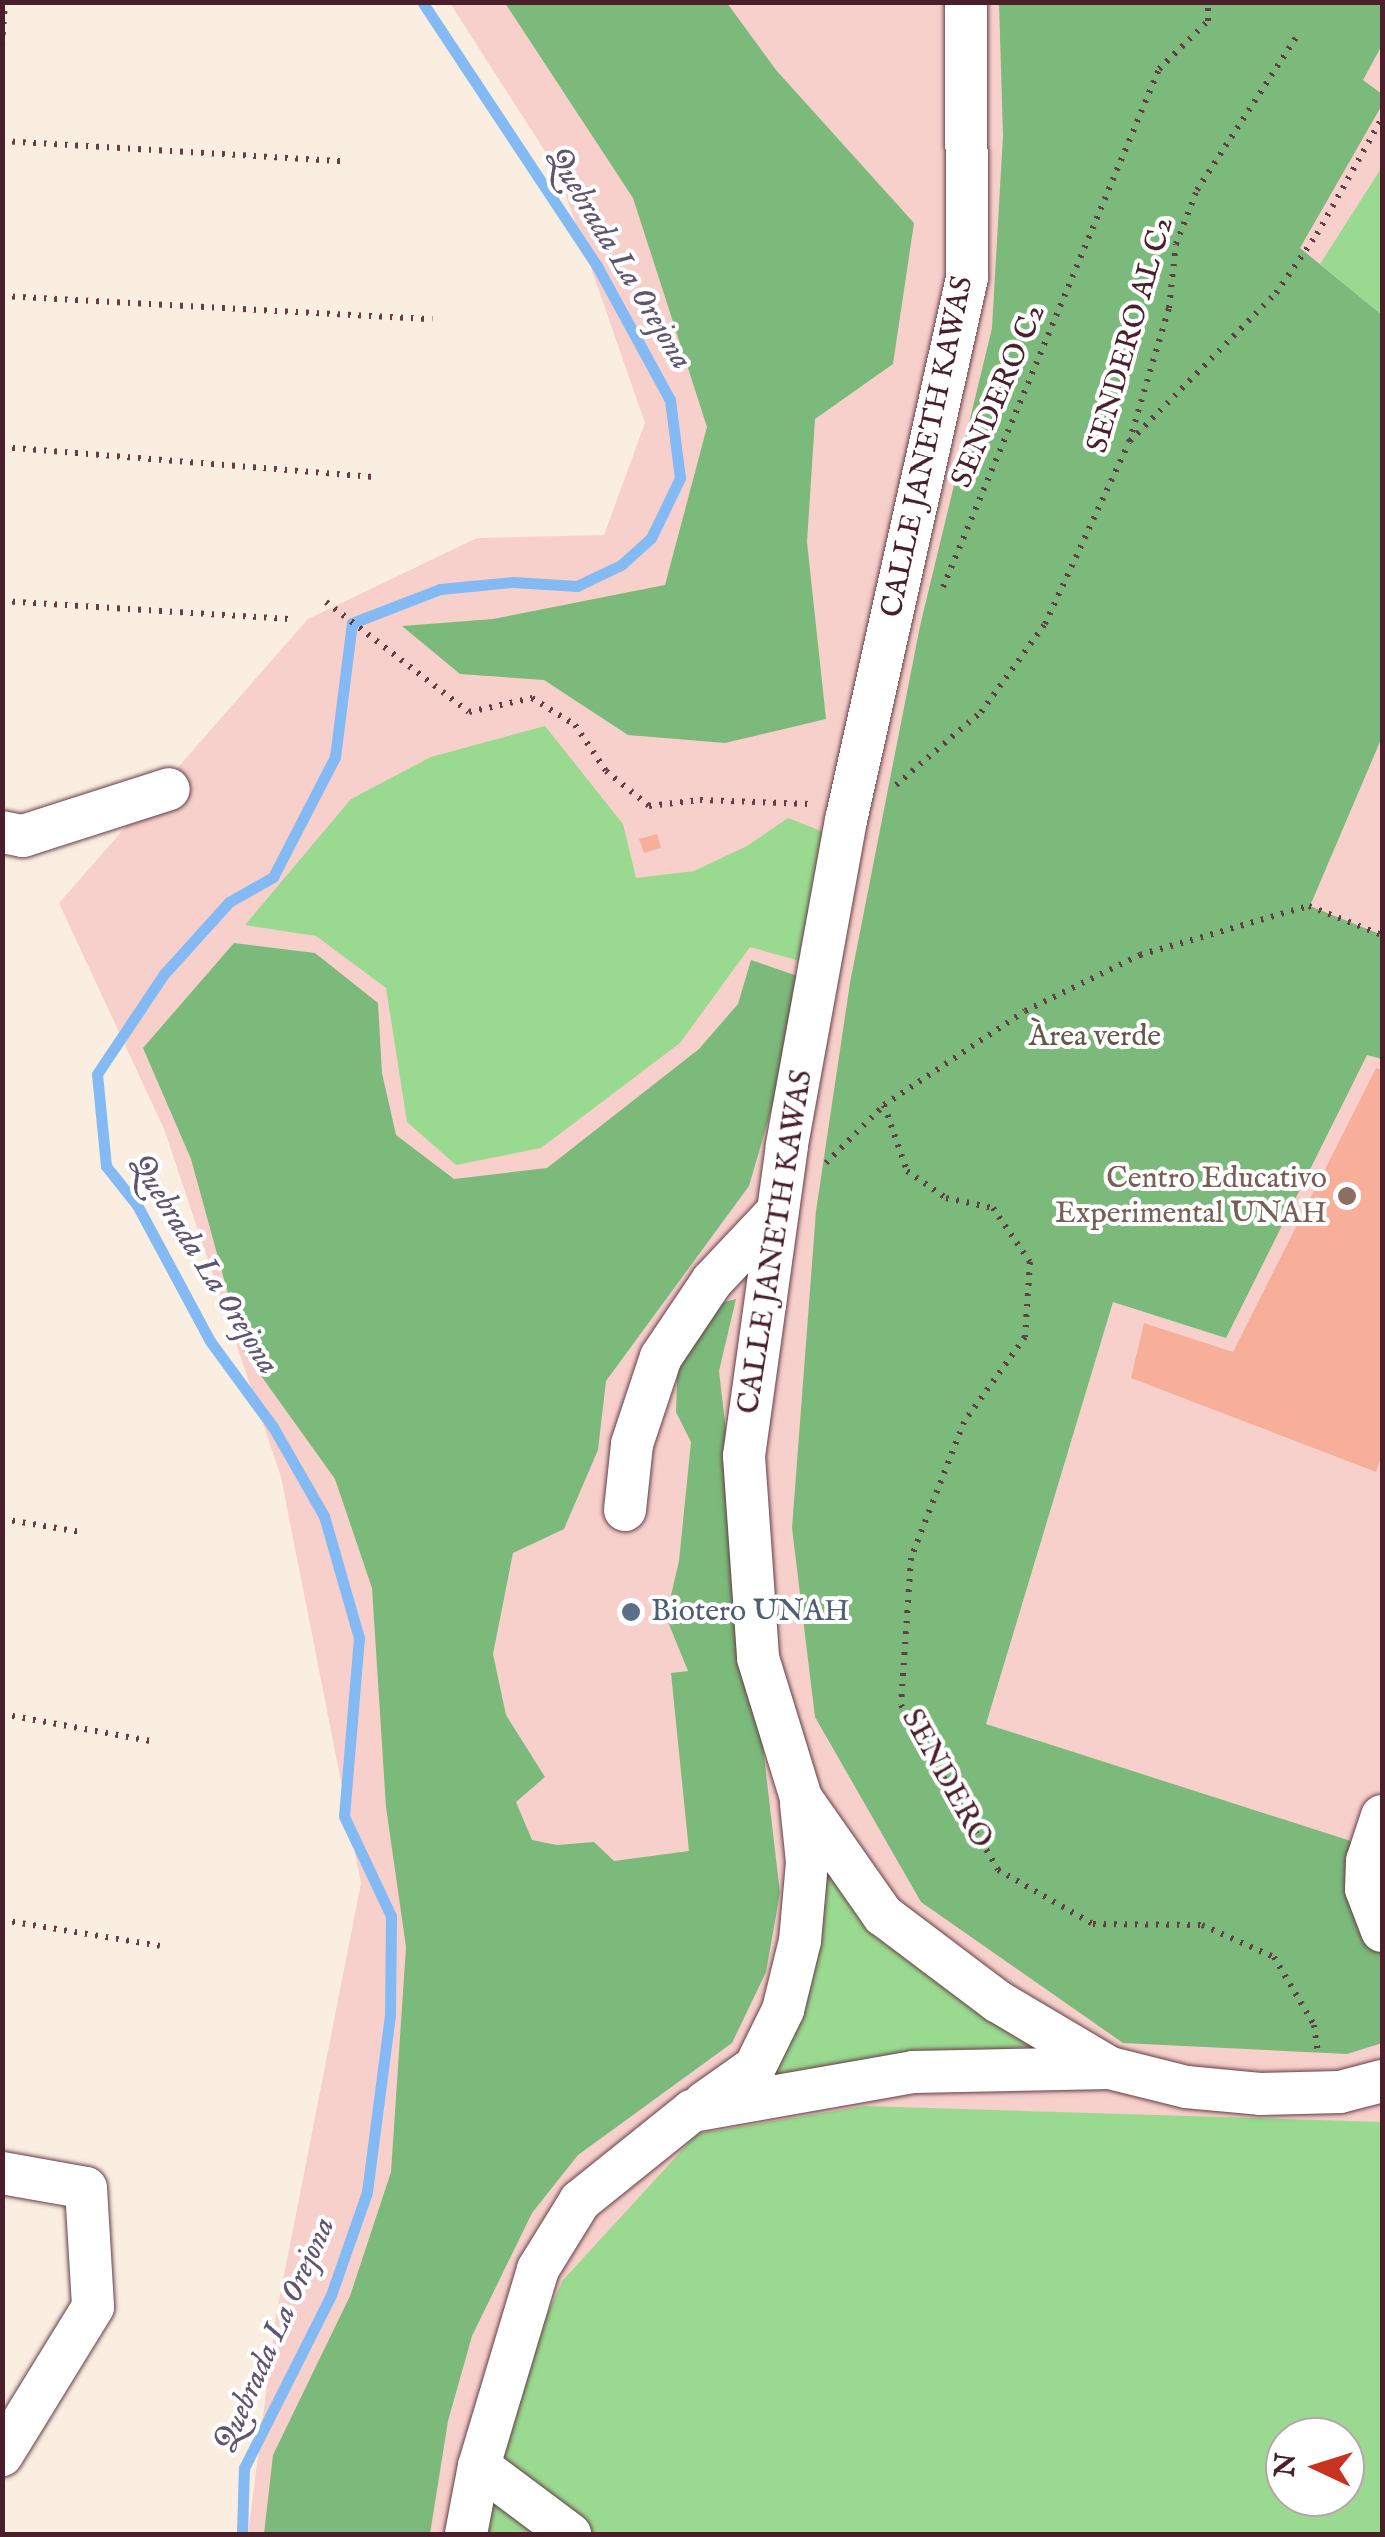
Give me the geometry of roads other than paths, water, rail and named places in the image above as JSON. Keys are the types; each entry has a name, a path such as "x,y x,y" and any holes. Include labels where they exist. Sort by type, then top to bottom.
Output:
{"street":[{"name":"CALLE JANETH KAWAS","path":"966,2 967,278 846,820 777,1212 744,1456 758,1658 801,1798 884,1916 996,2000 1110,2068 1186,2087 1260,2094 1322,2092 1382,2081"},
{"path":"2,832 23,836 169,789"},
{"path":"624,1510 632,1444 662,1357 712,1281 777,1212"},
{"path":"466,2534 479,2466 538,2269 580,2201 755,2067 783,2010 800,1941 808,1862 801,1798"},
{"path":"1382,1816 1368,1861 1366,1889 1382,1931"},
{"path":"692,2112 913,2072 1110,2068"},
{"path":"2,2174 86,2188 93,2307 2,2455"},
{"path":"479,2466 570,2534"}],"waterway":[{"name":"Quebrada La Orejona","path":"242,2534 244,2468 331,2295 367,2192 390,2014 391,1916 344,1816 359,1638 324,1516 273,1427 210,1341 137,1205 106,1166 97,1074 164,974 229,902 273,877 335,757 352,623 440,589 513,582 577,586 621,565 651,538 680,478 670,400 597,266 422,2"}],"place":[{"name":"Centro Educativo Experimental UNAH","path":"1347,1196"},
{"name":"Biotero UNAH","path":"631,1612"}],"park label":[{"name":"Àrea verde","path":"1095,1037"}]}
